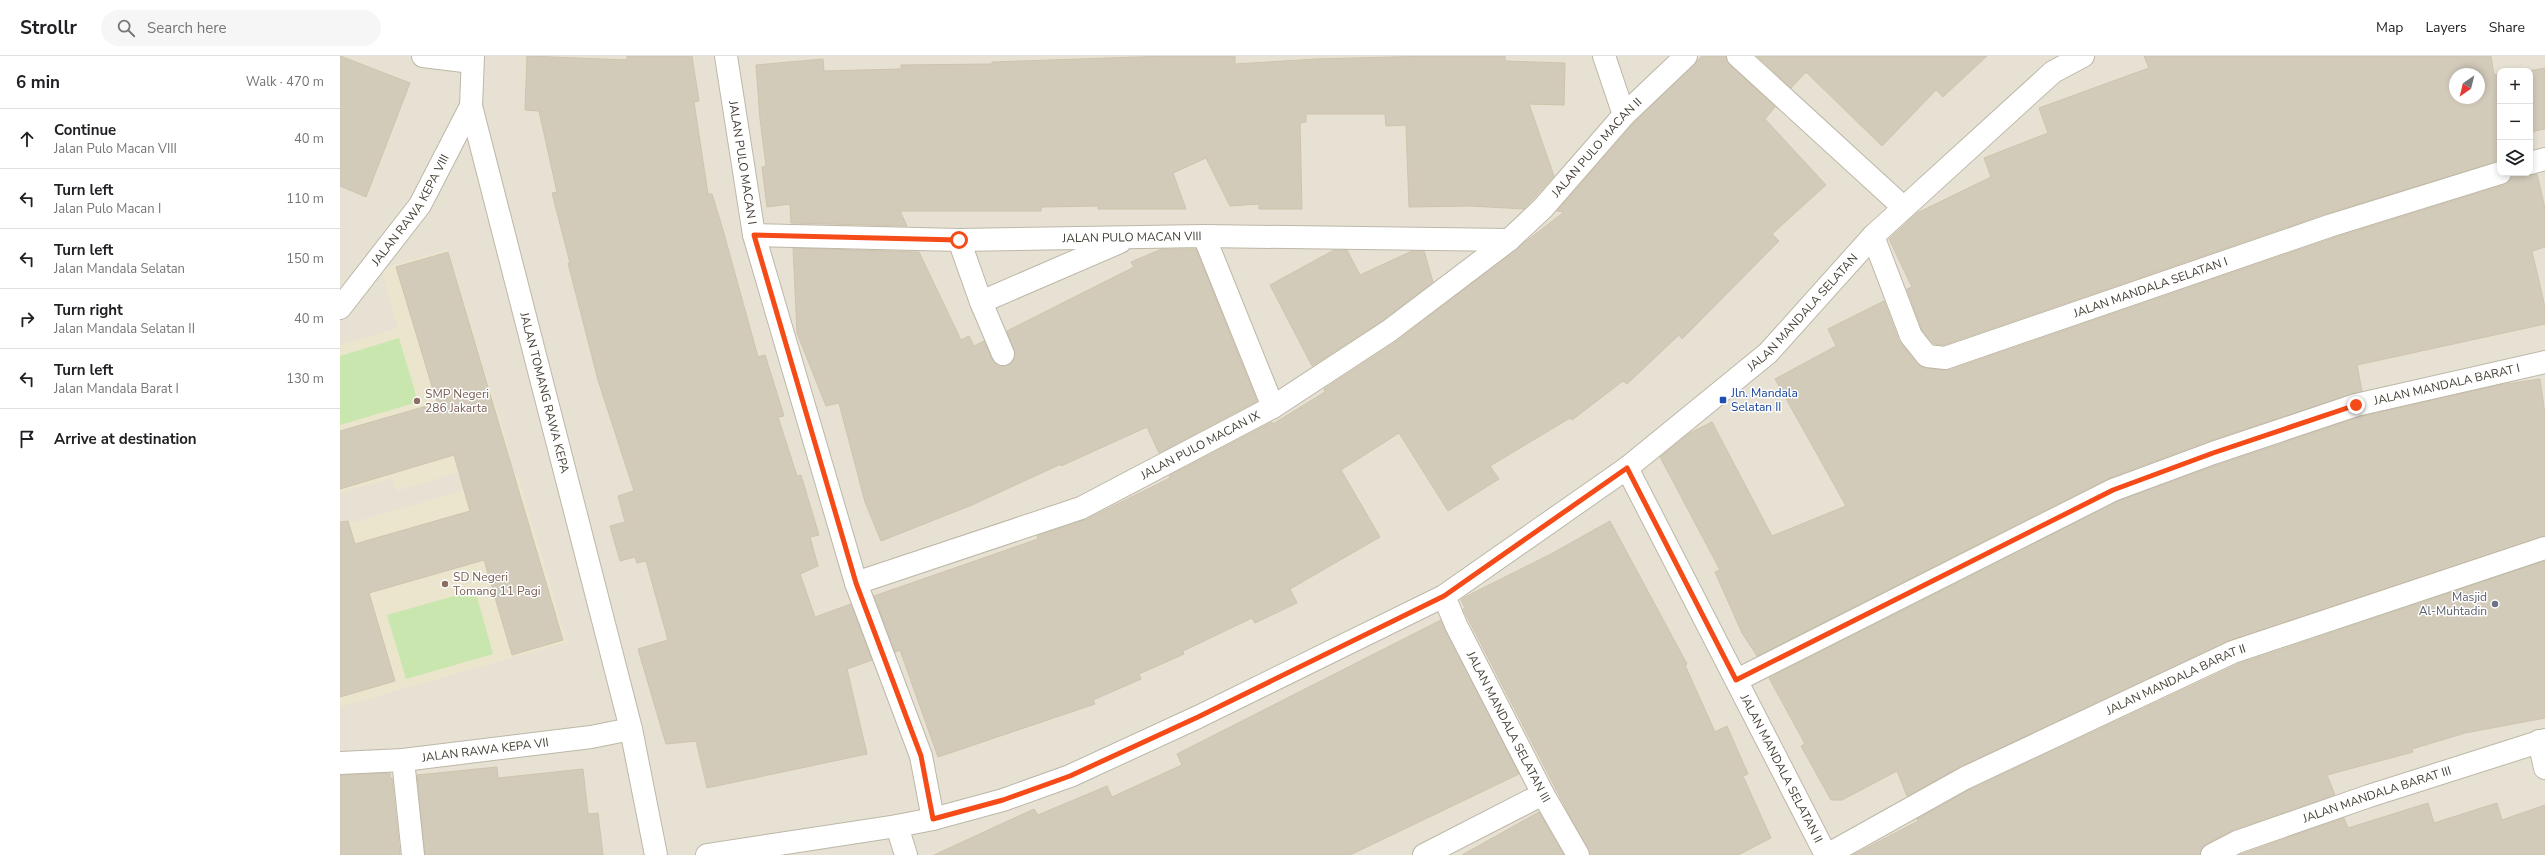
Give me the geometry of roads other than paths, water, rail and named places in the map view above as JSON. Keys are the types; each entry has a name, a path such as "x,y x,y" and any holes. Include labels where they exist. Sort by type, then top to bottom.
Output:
{"street":[{"path":"423,56 473,59"},
{"name":"JALAN PULO MACAN I","path":"726,56 754,235 856,583 921,756 933,819"},
{"path":"1604,56 1624,115"},
{"name":"JALAN PULO MACAN II","path":"1509,240 1543,208 1624,115 1686,56"},
{"path":"1738,56 1903,207"},
{"name":"JALAN MANDALA SELATAN","path":"707,855 897,826 933,819 1003,800 1070,776 1198,717 1444,596 1627,468 1768,353 1873,236 1903,207 2054,72 2083,56"},
{"name":"JALAN TOMANG RAWA KEPA","path":"473,59 471,106 630,729 656,855"},
{"name":"JALAN RAWA KEPA VIII","path":"340,308 420,205 471,106"},
{"path":"2533,162 2545,159"},
{"name":"JALAN MANDALA SELATAN I","path":"1873,236 1911,336 1927,356 1946,358 2329,226 2497,174"},
{"name":"JALAN PULO MACAN VIII","path":"754,235 959,240 1204,236 1509,240"},
{"path":"1204,236 1274,407"},
{"path":"981,302 1130,238"},
{"path":"959,240 981,302 1003,354"},
{"name":"JALAN PULO MACAN IX","path":"856,583 1081,508 1274,407 1389,331 1509,240"},
{"name":"JALAN MANDALA BARAT I","path":"1736,680 2113,490 2213,453 2356,405 2545,362"},
{"name":"JALAN MANDALA SELATAN II","path":"1627,468 1826,855"},
{"name":"JALAN MANDALA BARAT II","path":"1826,855 1965,778 2233,652 2545,548"},
{"name":"JALAN MANDALA SELATAN III","path":"1444,596 1456,625 1543,794 1578,855"},
{"name":"JALAN RAWA KEPA VII","path":"340,763 403,760 591,737 630,729"},
{"path":"2542,741 2545,768"},
{"name":"JALAN MANDALA BARAT III","path":"2212,855 2237,842 2369,796 2542,741"},
{"path":"403,760 413,855"},
{"path":"1424,855 1543,794"},
{"path":"897,826 906,855"}],"place":[{"name":"Jln. Mandala Selatan II","path":"1723,400"},
{"name":"SMP Negeri 286 Jakarta","path":"417,401"},
{"name":"SD Negeri Tomang 11 Pagi","path":"445,584"},
{"name":"Masjid Al-Muhtadin","path":"2495,604"}]}
